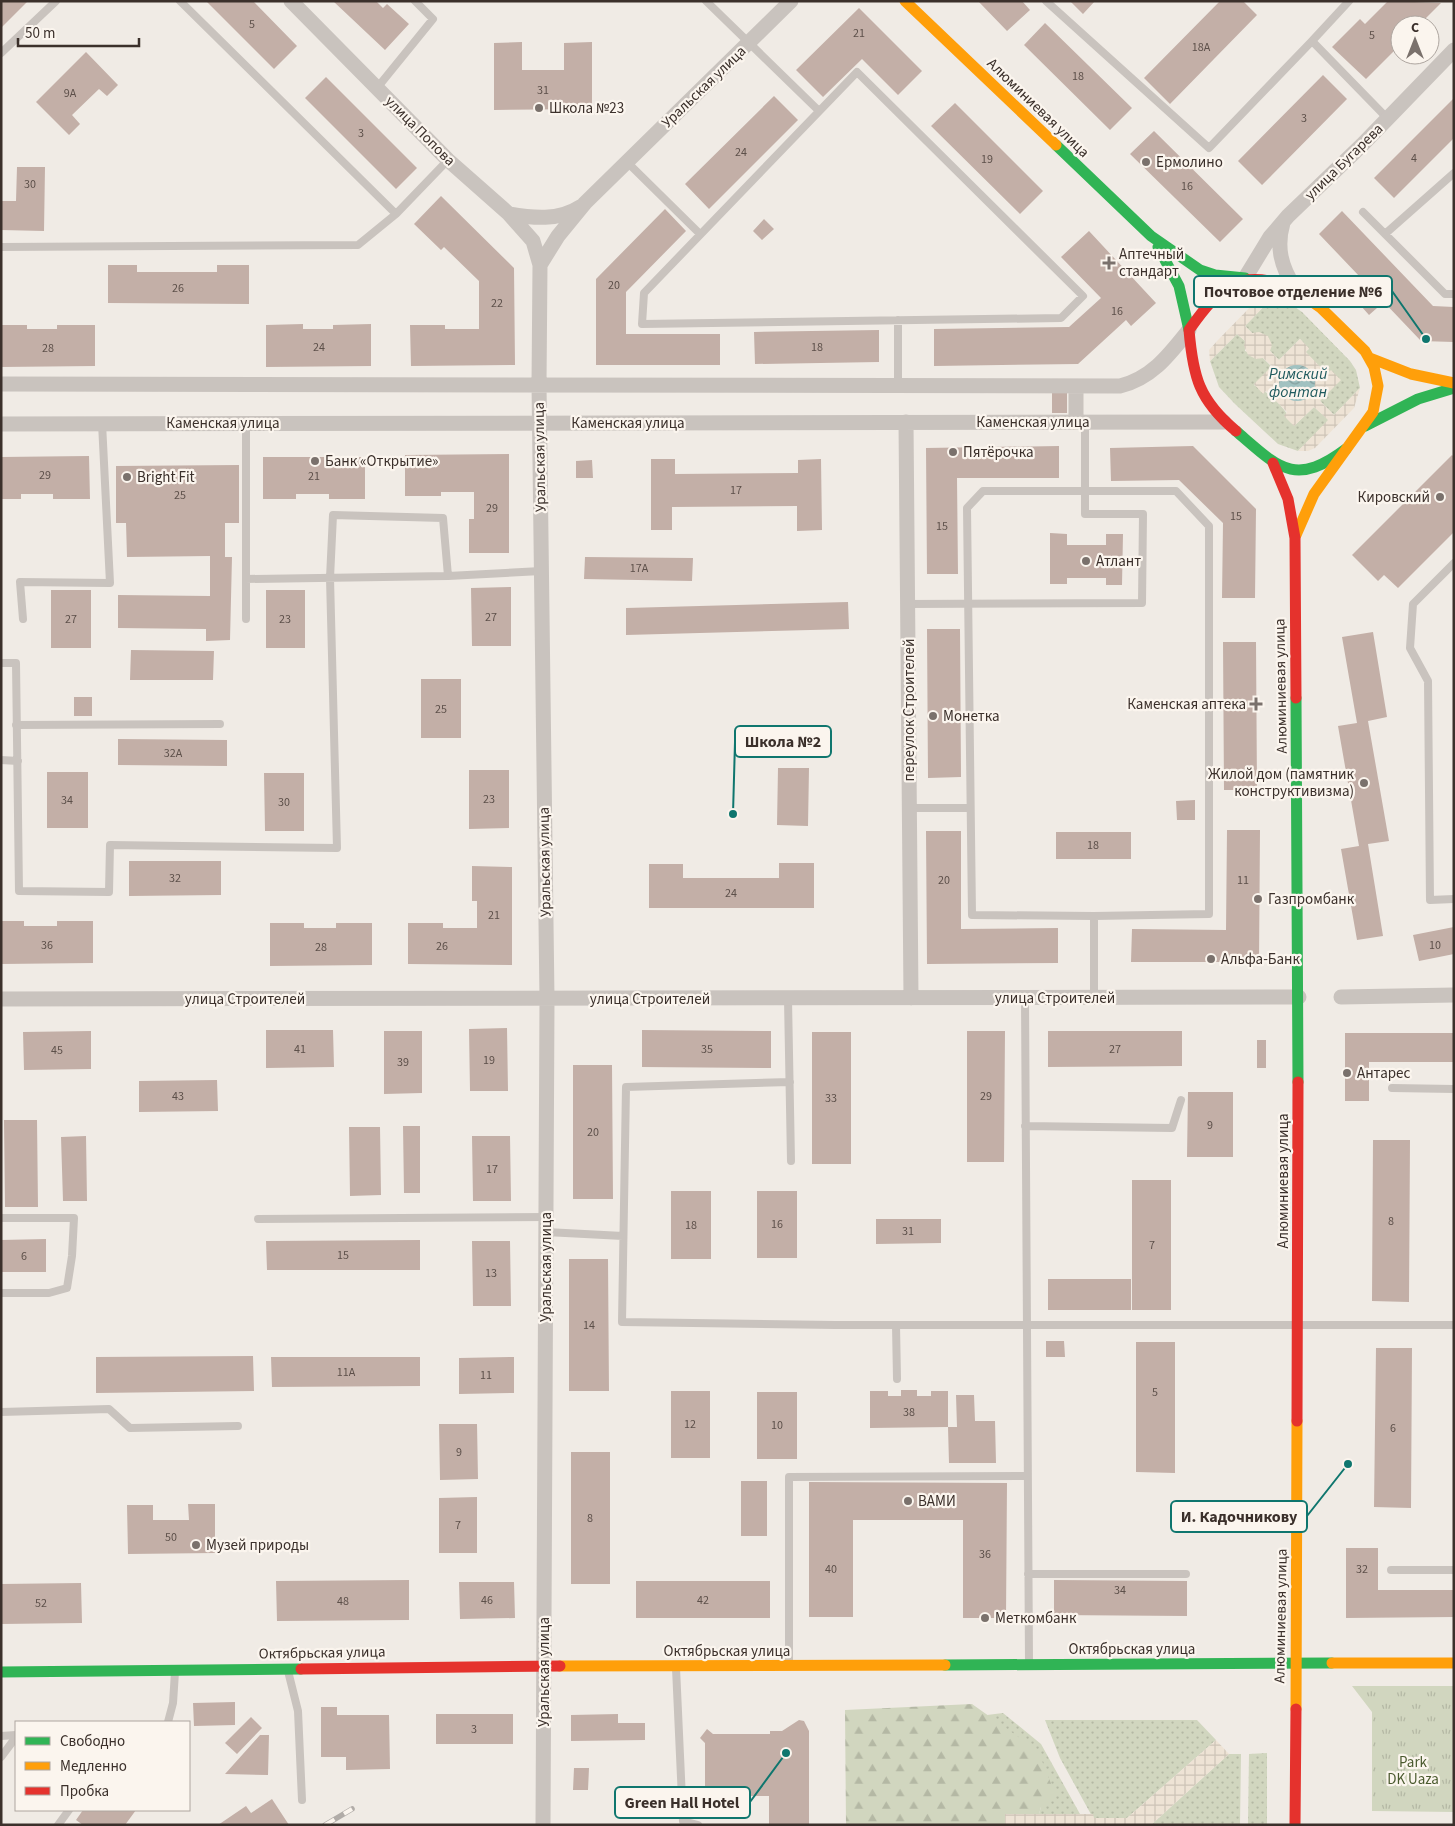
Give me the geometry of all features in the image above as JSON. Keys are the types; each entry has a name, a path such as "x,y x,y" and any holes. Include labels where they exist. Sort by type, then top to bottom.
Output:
{"main road":[{"name":"Алюминиевая улица","path":"905,1 1151,236"},
{"path":"1151,236 1200,270 1222,276 1282,283 1295,288 1308,296 1340,325 1370,358 1409,374 1454,383"},
{"path":"1151,236 1177,278 1186,310 1193,369 1200,391 1224,422 1273,464 1296,470 1310,469 1331,461 1346,449"},
{"path":"1189,330 1219,295 1245,278"},
{"path":"1295,538 1314,494 1365,426 1373,412 1378,397 1378,384 1370,358"},
{"path":"1365,426 1418,399 1454,388"},
{"path":"1273,464 1288,500 1295,538"},
{"name":"Алюминиевая улица","path":"1295,538 1298,997 1295,1825"},
{"name":"Октябрьская улица","path":"1,1672 544,1666 1454,1663"}],"street":[{"name":"улица Попова","path":"291,1 448,160 509,214 532,241 540,265"},
{"name":"Уральская улица","path":"543,1825 547,999 539,423 540,265 558,236 585,203 791,1"},
{"name":"улица Бугарева","path":"1245,278 1270,238 1283,222 1388,119 1454,50"},
{"path":"509,214 544,218 574,211 585,203"},
{"path":"1283,222 1279,239 1280,252 1286,272 1295,288"},
{"path":"1,384 1120,386 1144,378 1169,355 1189,330"},
{"path":"1076,387 1081,422"},
{"name":"переулок Строителей","path":"906,422 911,998"},
{"name":"Каменская улица","path":"1,424 1224,422"},
{"path":"1342,997 1454,995"},
{"name":"улица Строителей","path":"1,999 1298,997"}],"lane":[{"path":"1,53 56,1"},
{"path":"180,1 396,214"},
{"path":"377,88 433,19 415,1"},
{"path":"706,1 818,110"},
{"path":"1046,1 1209,148 1349,1"},
{"path":"1312,41 1388,119"},
{"path":"858,72 1083,296 1061,318 642,324 644,294 700,234 818,110 858,72"},
{"path":"1,247 358,244 396,214 448,160"},
{"path":"627,162 700,234"},
{"path":"1385,234 1454,173"},
{"path":"1362,212 1445,294 1454,294"},
{"path":"898,320 898,386"},
{"path":"908,604 1142,603 1142,514 1085,514 1081,422"},
{"path":"23,619 20,582 110,583 102,423"},
{"path":"246,423 246,619"},
{"path":"983,491 1176,491 1209,526 1209,914 1094,916 972,915 968,603 967,508 983,491"},
{"path":"1,663 16,663 19,891 109,892 110,845 336,848 330,578 333,515 444,518 448,576"},
{"path":"1454,563 1413,604 1410,648 1428,681 1430,900 1454,899"},
{"path":"246,579 448,576 541,571"},
{"path":"16,725 220,724"},
{"path":"1,760 18,761"},
{"path":"910,808 970,808"},
{"path":"1094,916 1094,998"},
{"path":"1025,998 1029,1664"},
{"path":"788,999 791,1161"},
{"path":"790,1082 626,1087 622,1322 896,1325 1454,1325"},
{"path":"1392,1088 1454,1089"},
{"path":"1025,1126 1172,1128 1181,1100"},
{"path":"1,1218 74,1218 72,1256 67,1288 48,1293 1,1293"},
{"path":"258,1219 546,1224 623,1236"},
{"path":"896,1325 897,1379"},
{"path":"1,1412 109,1409 130,1428 238,1426"},
{"path":"789,1665 789,1477 1028,1476"},
{"path":"1391,1570 1454,1570"},
{"path":"1028,1574 1186,1574"},
{"path":"676,1666 683,1821 698,1825"},
{"path":"287,1669 298,1711 302,1800"},
{"path":"168,1721 173,1703 175,1670"},
{"path":"1,1736 15,1736"},
{"path":"1,1757 15,1737"},
{"path":"58,1825 68,1811"}],"green space":[{"path":"1271,299 1289,303 1302,312 1350,361 1356,370 1360,388 1334,415 1320,401 1327,374 1305,352 1309,349 1300,339 1279,360 1245,326"},
{"path":"1237,334 1245,341 1245,351 1263,358 1272,367 1254,385 1277,402 1294,426 1314,407 1329,420 1298,451 1278,444 1219,387 1210,361"},
{"name":"Park DK Uaza","path":"1352,1686 1454,1686 1454,1812 1372,1811 1372,1712"},
{"path":"972,1704 1038,1751 1056,1796 1041,1807 1039,1814 1005,1814 1005,1825 846,1825 845,1710"},
{"path":"1003,1713 1041,1744 1080,1814 1039,1814 1041,1807 987,1715"},
{"path":"1045,1720 1197,1720 1216,1740 1127,1818 1093,1818 1060,1758"},
{"path":"1267,1753 1267,1825 1248,1825 1249,1754"},
{"path":"1229,1754 1241,1754 1240,1825 1151,1825"}],"shaded area":[{"path":"1271,299 1245,326 1252,333 1259,332 1268,336 1272,345 1270,351 1279,360 1300,339 1309,348 1306,352 1327,374 1331,370 1341,380 1320,401 1334,415 1360,388 1354,408 1315,448 1308,451 1298,451 1328,420 1314,407 1294,426 1284,416 1287,412 1266,391 1263,394 1254,384 1272,366 1263,358 1256,359 1248,355 1244,346 1245,341 1237,334 1210,361 1209,350 1256,301"},
{"path":"1216,1740 1229,1754 1151,1825 1005,1825 1005,1814 1093,1814 1094,1818 1127,1818"}],"water":[{"name":"Римский фонтан","path":"1297,365 1309,371 1315,383 1309,395 1297,401 1285,395 1279,383 1285,371"}],"building":[{"path":"1,1 28,1 1,28"},
{"path":"206,1 253,1 297,46 274,69"},
{"path":"333,1 376,1 383,8 387,4 409,24 385,50"},
{"path":"978,1 1022,1 1030,10 1007,31"},
{"path":"1070,1 1095,1 1083,14"},
{"path":"1220,1 1243,1 1257,15 1170,104 1144,78"},
{"path":"1388,1 1441,3 1429,15 1390,15 1390,55 1366,79 1332,47 1360,19 1365,24"},
{"path":"859,8 922,71 898,95 862,59 823,97 796,70"},
{"path":"1045,23 1132,108 1110,130 1024,45"},
{"path":"522,42 522,70 564,70 564,43 592,42 592,109 494,110 494,43"},
{"path":"86,52 118,85 107,96 99,89 72,115 80,124 69,135 36,102"},
{"path":"1323,75 1347,99 1262,185 1238,161"},
{"path":"326,77 417,168 396,189 305,98"},
{"path":"774,96 798,120 709,209 685,184"},
{"path":"1454,98 1454,138 1394,198 1374,178"},
{"path":"955,103 1043,191 1020,214 931,126"},
{"path":"1154,131 1243,219 1220,242 1130,154"},
{"path":"17,167 45,167 44,231 1,230 1,201 16,201"},
{"path":"441,196 514,268 515,365 411,366 410,325 445,325 445,329 479,329 479,281 444,247 441,250 414,224"},
{"path":"665,209 686,231 626,292 626,334 720,334 720,365 596,365 596,279"},
{"path":"1342,211 1433,306 1454,307 1454,342 1421,341 1319,234"},
{"path":"764,219 774,229 762,240 753,231"},
{"path":"1089,231 1156,303 1131,326 1126,320 1078,364 934,366 934,329 1069,327 1101,298 1061,257"},
{"path":"108,265 137,265 137,272 217,272 217,265 249,265 249,304 108,303"},
{"path":"1353,281 1377,308 1369,315 1345,288"},
{"path":"303,324 303,329 333,329 333,325 371,324 371,366 266,367 266,325"},
{"path":"1,325 27,325 27,329 57,329 57,325 95,325 95,366 1,367"},
{"path":"879,330 879,362 755,364 754,332"},
{"path":"1052,393 1067,393 1067,413 1052,413"},
{"path":"1059,446 1059,478 957,478 958,574 927,574 926,448"},
{"path":"1193,446 1256,509 1255,598 1222,598 1223,523 1179,480 1111,481 1110,448"},
{"path":"509,454 509,553 469,553 469,519 474,519 474,492 441,492 441,496 405,496 405,455"},
{"path":"1452,455 1454,457 1454,532 1398,588 1384,575 1378,581 1352,555"},
{"path":"89,456 90,499 53,499 53,494 21,494 21,499 1,499 1,457"},
{"path":"263,457 365,457 365,499 329,499 329,494 296,494 296,499 263,499"},
{"path":"651,459 675,459 675,474 798,473 798,460 821,459 822,530 797,531 797,506 672,507 672,530 651,530"},
{"path":"592,460 593,478 576,478 576,461"},
{"path":"239,465 239,523 225,523 225,557 232,557 230,640 206,641 206,629 118,628 118,595 210,596 210,556 127,557 126,523 116,523 116,466"},
{"name":"Атлант","path":"1050,533 1067,534 1067,545 1106,545 1106,534 1123,534 1122,585 1106,585 1106,578 1067,578 1067,584 1050,584"},
{"path":"585,557 693,558 692,581 584,579"},
{"path":"511,587 511,646 472,646 471,588"},
{"path":"51,590 91,590 91,648 51,648"},
{"path":"266,590 305,590 305,648 266,648"},
{"path":"848,602 849,629 626,635 626,608"},
{"path":"927,629 960,629 961,777 928,778"},
{"name":"Жилой дом (памятник конструктивизма)","path":"1373,632 1387,717 1368,721 1389,841 1368,844 1383,936 1357,940 1341,849 1359,846 1338,726 1357,723 1342,637"},
{"path":"1223,642 1256,642 1257,790 1224,790"},
{"path":"131,650 214,651 213,680 130,680"},
{"path":"421,679 461,679 461,738 421,738"},
{"path":"74,697 92,697 92,716 74,716"},
{"path":"118,739 227,740 227,766 118,765"},
{"path":"778,768 809,768 808,826 777,825"},
{"path":"469,770 509,770 509,828 469,829"},
{"path":"47,772 88,772 88,828 47,828"},
{"path":"264,773 304,773 304,831 265,831"},
{"path":"1195,800 1195,820 1177,820 1176,801"},
{"path":"1227,830 1260,830 1259,962 1131,962 1132,929 1226,930"},
{"path":"926,831 961,831 961,929 1058,928 1058,963 927,964"},
{"path":"1056,832 1131,832 1131,859 1056,859"},
{"path":"129,861 221,861 221,895 129,896"},
{"path":"779,863 814,863 814,908 649,908 649,864 683,864 683,878 779,878"},
{"path":"472,866 512,867 512,965 408,964 408,923 443,923 443,928 477,928 477,901 472,901"},
{"path":"1,921 24,921 24,926 57,926 57,921 93,921 93,963 1,964"},
{"path":"270,923 304,923 304,928 336,928 336,923 372,923 372,965 270,966"},
{"path":"1454,927 1454,954 1419,961 1413,935"},
{"path":"507,1028 508,1091 470,1091 469,1029"},
{"path":"266,1030 333,1030 334,1067 266,1068"},
{"path":"642,1030 771,1031 771,1068 642,1067"},
{"path":"91,1031 91,1069 24,1070 23,1032"},
{"path":"384,1031 422,1031 422,1093 384,1094"},
{"path":"967,1031 1005,1031 1004,1162 967,1162"},
{"path":"1048,1031 1182,1031 1182,1066 1048,1067"},
{"path":"812,1032 851,1032 851,1164 812,1164"},
{"path":"1345,1033 1454,1033 1454,1062 1369,1062 1369,1101 1345,1101"},
{"path":"1257,1040 1266,1040 1266,1068 1257,1068"},
{"path":"573,1065 612,1065 613,1199 573,1199"},
{"path":"217,1080 218,1111 139,1112 139,1081"},
{"path":"1188,1092 1233,1092 1233,1157 1187,1157"},
{"path":"4,1120 37,1120 38,1207 5,1207"},
{"path":"403,1126 420,1126 420,1193 404,1193"},
{"path":"349,1127 380,1127 381,1195 350,1196"},
{"path":"86,1136 87,1201 63,1201 61,1137"},
{"path":"472,1136 510,1136 511,1201 473,1201"},
{"path":"1373,1140 1410,1140 1409,1302 1372,1301"},
{"path":"1132,1180 1171,1180 1171,1310 1132,1310"},
{"path":"671,1191 711,1191 711,1259 671,1259"},
{"path":"757,1191 797,1191 797,1258 757,1258"},
{"path":"876,1219 941,1219 941,1243 876,1244"},
{"path":"46,1239 46,1272 1,1272 1,1240"},
{"path":"420,1240 420,1270 267,1270 266,1241"},
{"path":"472,1241 510,1241 511,1306 473,1306"},
{"path":"569,1259 608,1259 609,1391 569,1391"},
{"path":"1048,1279 1131,1279 1131,1310 1048,1310"},
{"path":"1046,1341 1064,1341 1065,1357 1046,1357"},
{"path":"1136,1342 1175,1342 1175,1473 1136,1472"},
{"path":"1376,1348 1412,1348 1411,1508 1374,1507"},
{"path":"253,1356 254,1391 96,1393 96,1357"},
{"path":"271,1357 420,1357 420,1386 272,1387"},
{"path":"514,1357 514,1393 459,1394 459,1358"},
{"path":"901,1390 917,1390 917,1396 931,1396 931,1391 948,1391 948,1427 870,1428 870,1391 888,1391 888,1396 901,1396"},
{"path":"671,1391 710,1391 710,1458 671,1458"},
{"path":"757,1392 797,1392 797,1459 757,1459"},
{"path":"956,1395 974,1395 975,1421 995,1421 996,1463 949,1463 948,1427 957,1427"},
{"path":"439,1424 477,1424 478,1479 440,1480"},
{"path":"571,1452 610,1452 610,1584 571,1584"},
{"path":"741,1481 767,1481 767,1536 741,1536"},
{"path":"809,1482 1007,1483 1006,1618 963,1618 963,1520 853,1520 853,1617 809,1617"},
{"path":"477,1497 477,1553 439,1553 439,1498"},
{"path":"188,1504 215,1504 215,1553 128,1554 127,1505 153,1505 153,1520 189,1520"},
{"path":"1346,1548 1378,1548 1378,1590 1454,1590 1454,1617 1346,1618"},
{"path":"409,1580 409,1620 277,1621 276,1581"},
{"path":"1054,1580 1187,1581 1187,1616 1054,1615"},
{"path":"636,1581 770,1581 770,1618 636,1618"},
{"path":"459,1582 514,1582 515,1618 460,1619"},
{"path":"81,1583 82,1623 1,1624 1,1584"},
{"path":"235,1702 235,1725 194,1726 193,1703"},
{"path":"321,1707 337,1707 337,1715 389,1715 390,1769 346,1770 346,1757 321,1757"},
{"path":"436,1714 513,1714 513,1744 436,1744"},
{"path":"618,1714 618,1723 645,1723 645,1740 571,1741 571,1715"},
{"path":"251,1717 262,1728 237,1754 225,1743"},
{"path":"799,1720 804,1721 809,1731 809,1825 769,1825 769,1796 705,1796 705,1743 700,1738 707,1729 713,1734 770,1734 770,1731 782,1731"},
{"path":"260,1735 269,1735 268,1775 225,1774"},
{"path":"574,1768 589,1768 588,1790 573,1790"},
{"path":"272,1799 289,1825 218,1825 246,1806 251,1813"},
{"path":"82,1811 135,1811 125,1825 83,1825 76,1820"}],"railway":[{"path":"325,1825 352,1809"}],"traffic: fast":[{"path":"1056,145 1151,236 1200,270 1215,275 1245,278"},
{"path":"1158,247 1179,286 1189,330"},
{"path":"1365,426 1418,399 1454,388"},
{"path":"1236,431 1276,463 1287,468 1299,470 1313,468 1346,449"},
{"path":"1296,698 1298,1082"},
{"path":"945,1665 1332,1663"},
{"path":"1,1672 301,1669"}],"traffic: slow":[{"path":"905,1 1056,145"},
{"path":"1296,535 1314,494 1373,412 1378,386 1374,367 1365,351 1321,308 1297,291"},
{"path":"1370,358 1411,374 1454,383"},
{"path":"1296,1709 1297,1421"},
{"path":"1332,1663 1454,1663"},
{"path":"560,1666 945,1665"}],"traffic: jam":[{"path":"1236,431 1214,409 1200,386 1193,361 1189,330 1212,301 1234,284 1247,280 1261,280 1278,283 1297,291"},
{"path":"1273,463 1288,499 1295,538 1296,698"},
{"path":"1297,1421 1298,1082"},
{"path":"301,1669 560,1666"},
{"path":"1295,1825 1296,1709"}],"place":[{"name":"Школа №23","path":"539,108"},
{"name":"Ермолино","path":"1146,162"},
{"name":"Аптечный стандарт","path":"1109,263"},
{"name":"Почтовое отделение №6","path":"1426,339"},
{"name":"Пятёрочка","path":"953,452"},
{"name":"Банк «Открытие»","path":"315,461"},
{"name":"Bright Fit","path":"127,477"},
{"name":"Кировский","path":"1440,497"},
{"name":"Атлант","path":"1086,561"},
{"name":"Каменская аптека","path":"1256,704"},
{"name":"Монетка","path":"933,716"},
{"name":"Жилой дом (памятник конструктивизма)","path":"1364,783"},
{"name":"Школа №2","path":"733,814"},
{"name":"Газпромбанк","path":"1258,899"},
{"name":"Альфа-Банк","path":"1211,959"},
{"name":"Антарес","path":"1347,1073"},
{"name":"И. Кадочникову","path":"1348,1464"},
{"name":"ВАМИ","path":"908,1501"},
{"name":"Музей природы","path":"196,1545"},
{"name":"Меткомбанк","path":"985,1618"},
{"name":"Green Hall Hotel","path":"786,1753"}]}
